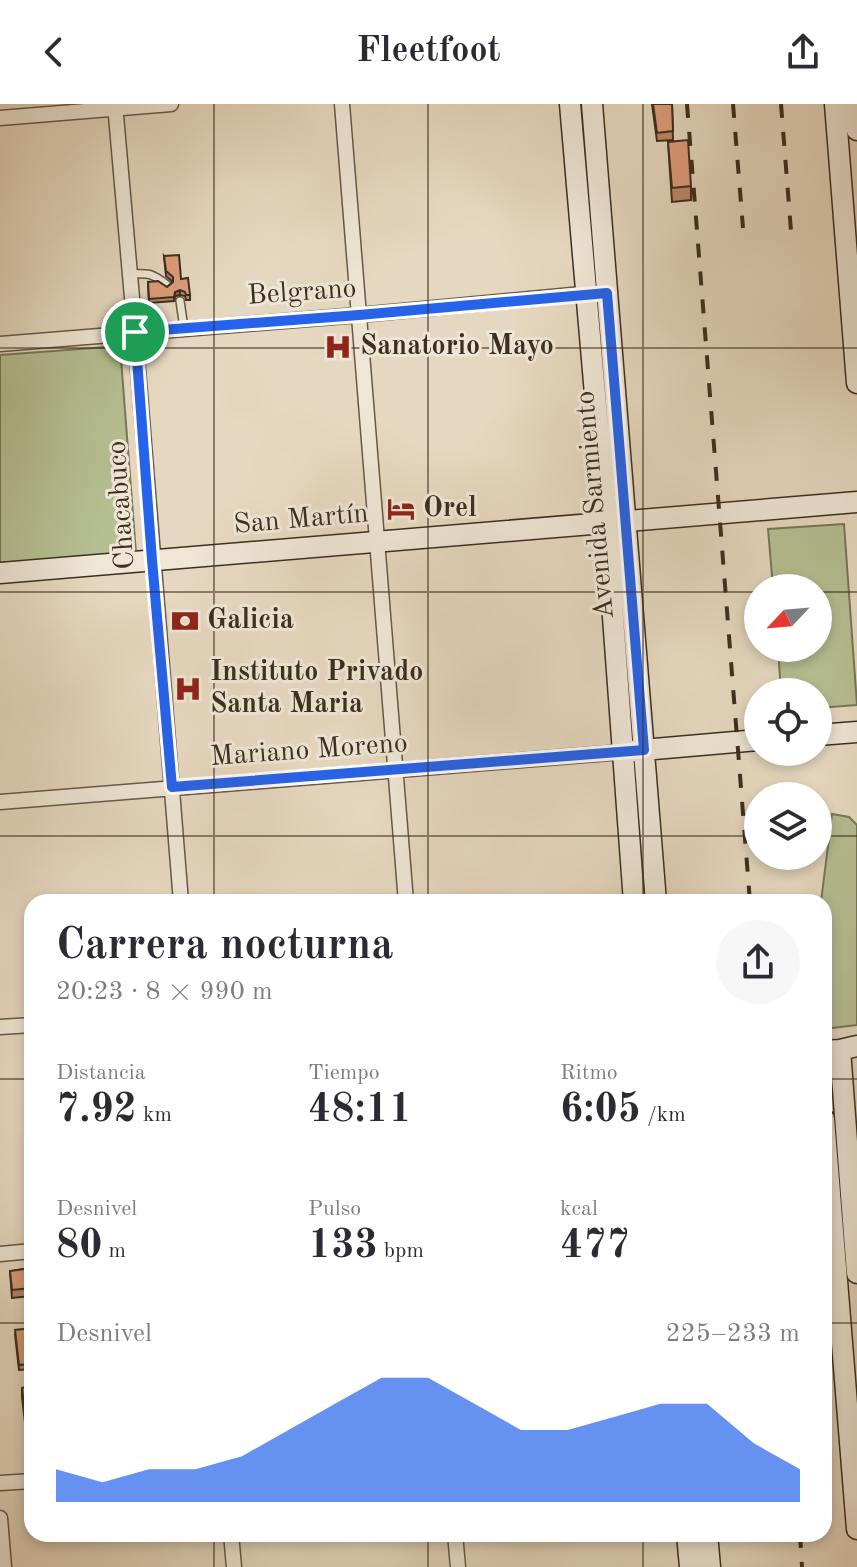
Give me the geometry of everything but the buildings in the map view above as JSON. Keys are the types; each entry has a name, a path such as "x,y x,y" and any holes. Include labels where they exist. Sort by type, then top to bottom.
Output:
{"main road":[{"name":"Avenida Sarmiento","path":"570,104 585,294 616,521"},
{"name":"Avenida Sarmiento","path":"592,104 607,293 616,521 633,751 634,894"},
{"path":"835,104 853,273 857,383"},
{"path":"855,104 857,130"},
{"name":"San Martín","path":"0,573 857,502"},
{"path":"832,734 857,732"},
{"path":"633,751 744,741"},
{"name":"Avenida Sarmiento","path":"633,751 655,894"},
{"path":"844,1051 857,1529"},
{"path":"832,1142 846,1181 857,1273"},
{"path":"688,1542 690,1567"},
{"path":"708,1542 710,1567"}],"street":[{"path":"0,118 115,106 171,104"},
{"path":"342,104 405,894"},
{"name":"Chacabuco","path":"115,106 180,894"},
{"name":"Belgrano","path":"0,344 607,293"},
{"name":"Mariano Moreno","path":"0,802 633,751"},
{"path":"0,1027 24,1026"},
{"path":"0,1254 24,1252"},
{"path":"0,1483 24,1482"},
{"path":"0,1518 4,1567"},
{"path":"232,1542 234,1567"},
{"path":"456,1542 458,1567"}],"lane":[{"path":"130,274 154,275 167,285"},
{"path":"180,301 184,328"}],"green space":[{"path":"120,346 136,553 0,563 0,355"},
{"path":"844,524 857,705 832,707 832,678 780,678 779,662 832,662 832,574 772,574 768,529"},
{"path":"832,814 849,817 857,825 857,1025 832,1028 832,894 822,894 825,870 832,870"}],"railway":[{"path":"687,104 749,894"},
{"path":"733,104 743,228"},
{"path":"781,104 791,231"},
{"path":"800,1542 802,1567"}],"place":[{"name":"Sanatorio Mayo","path":"338,347"},
{"name":"Orel","path":"401,509"},
{"name":"Galicia","path":"185,621"},
{"name":"Instituto Privado Santa Maria","path":"188,689"}],"route":[{"path":"607,293 644,750 172,787 135,332 607,293"}]}
